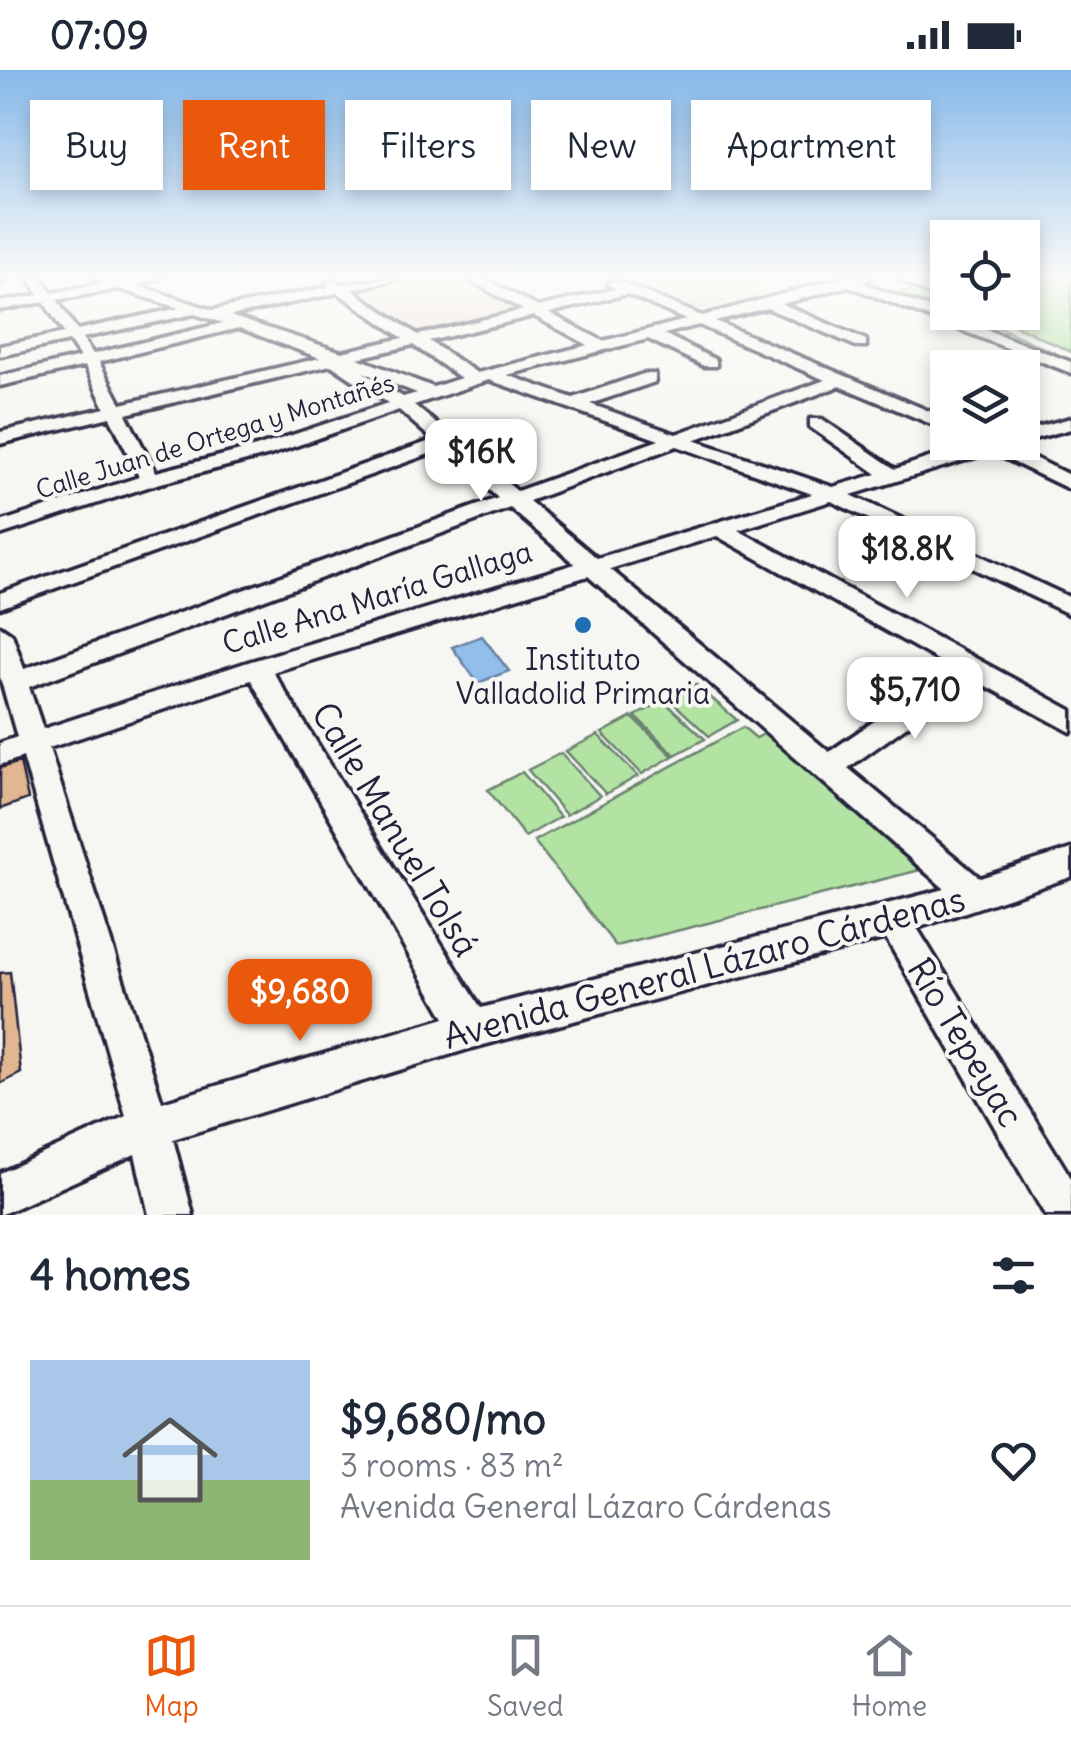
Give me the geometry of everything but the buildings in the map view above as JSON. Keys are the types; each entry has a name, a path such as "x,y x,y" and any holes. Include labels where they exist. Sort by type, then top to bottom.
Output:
{"street":[{"path":"71,331 92,362 150,480"},
{"path":"0,351 99,331"},
{"path":"0,381 209,331"},
{"path":"254,331 433,393"},
{"path":"404,331 481,378 576,403 832,494 1071,607"},
{"path":"0,438 454,331"},
{"path":"575,331 603,346"},
{"name":"Calle Juan de Ortega y Montañés","path":"0,529 150,480 264,451 481,378 662,331"},
{"path":"726,331 930,418"},
{"path":"832,331 861,344"},
{"path":"980,331 1071,368"},
{"path":"1016,331 1071,358"},
{"path":"651,334 710,363"},
{"path":"332,357 404,405 974,894"},
{"path":"576,403 649,378"},
{"path":"15,682 840,380"},
{"path":"1040,432 1071,423"},
{"path":"816,424 892,476"},
{"path":"0,602 446,442"},
{"name":"Calle Ana María Gallaga","path":"0,754 257,668 944,460"},
{"path":"1025,460 1071,484"},
{"path":"717,527 1071,722"},
{"path":"0,634 148,1126 171,1215"},
{"path":"824,769 972,667"},
{"name":"Calle Manuel Tolsá","path":"257,668 472,1029"},
{"name":"Avenida General Lázaro Cárdenas","path":"0,1195 148,1126 472,1029 894,920 1071,863"},
{"name":"Río Tepeyac","path":"894,920 1069,1215"}],"green space":[{"path":"985,331 1008,331 1061,356 1053,358"},
{"path":"1028,331 1071,331 1071,352"},
{"path":"695,684 737,720 709,736 668,698"},
{"path":"664,701 705,739 675,755 635,716"},
{"path":"632,717 673,756 642,774 602,733"},
{"path":"743,727 756,738 770,731 928,868 616,946 534,841"},
{"path":"598,735 638,776 606,794 566,751"},
{"path":"561,753 600,796 566,815 528,770"},
{"path":"522,772 560,817 525,837 488,790"}],"water":[{"path":"482,636 509,671 478,683 452,647"}],"place":[{"name":"Instituto Valladolid Primaria","path":"583,625"}]}
